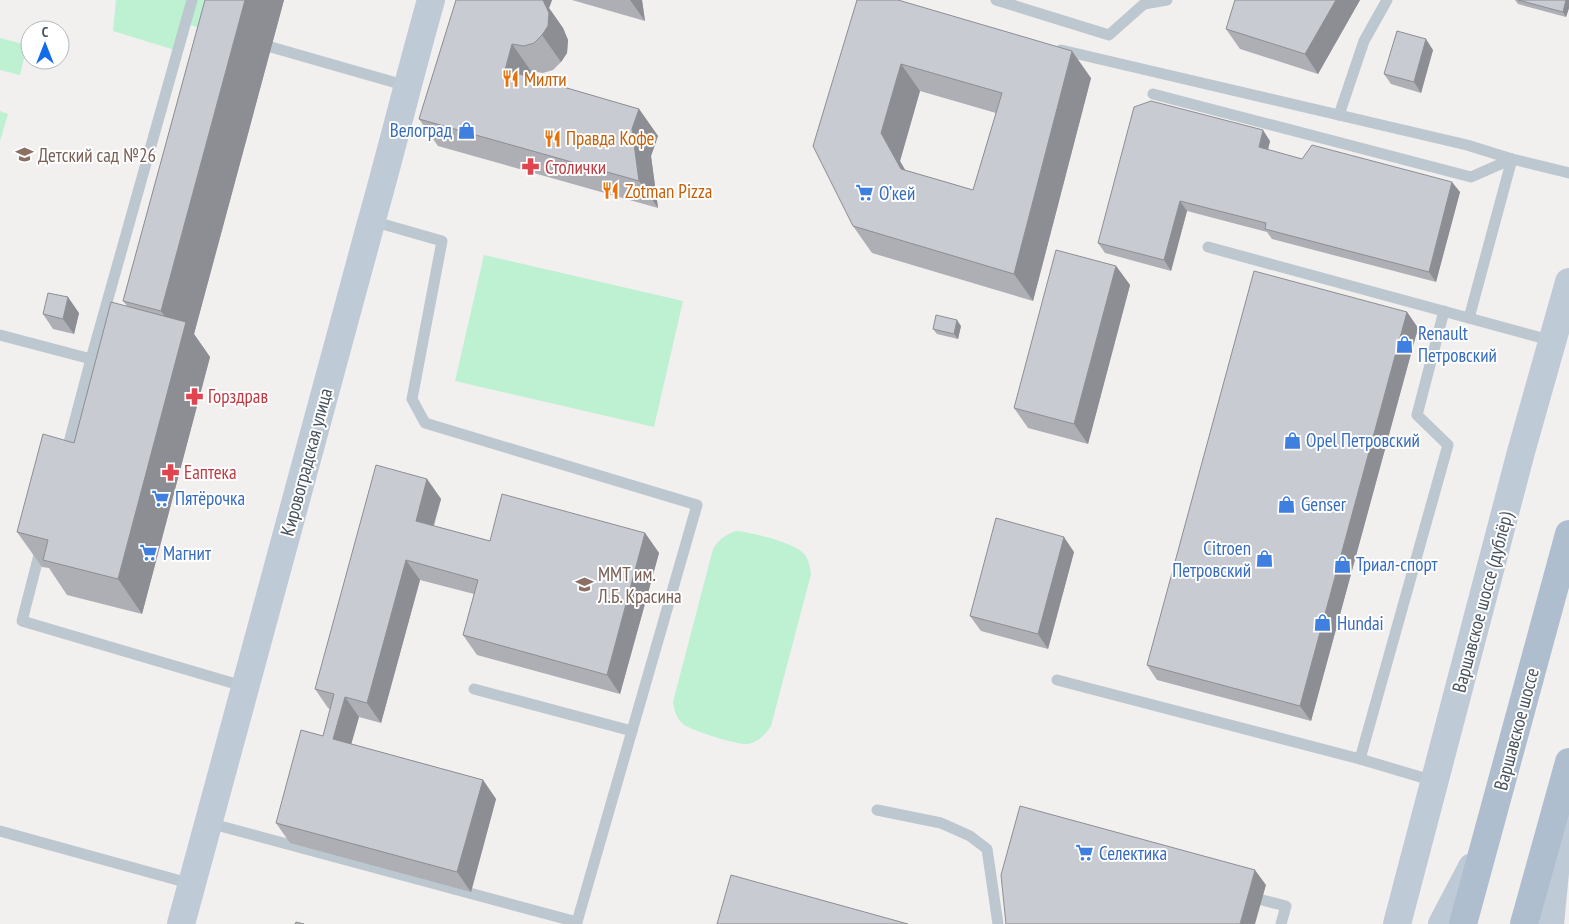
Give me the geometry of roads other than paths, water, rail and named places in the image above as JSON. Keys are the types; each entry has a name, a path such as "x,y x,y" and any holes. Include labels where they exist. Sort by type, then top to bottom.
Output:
{"main road":[{"name":"Варшавское шоссе","path":"1463,924 1569,534"},
{"path":"1524,924 1567,770"}],"street":[{"name":"Кировоградская улица","path":"181,924 431,0"},
{"name":"Варшавское шоссе (дублёр)","path":"1397,924 1569,282"},
{"path":"1550,924 1567,770"},
{"path":"1442,924 1484,846"}],"lane":[{"path":"64,462 91,359 190,25 192,0"},
{"path":"996,0 1109,35 1144,4 1166,0"},
{"path":"1339,115 1364,41 1387,0"},
{"path":"1046,46 1467,145 1512,159 1569,173"},
{"path":"271,47 407,86"},
{"path":"1154,94 1472,177 1512,159"},
{"path":"1469,318 1512,159"},
{"path":"209,823 577,922 698,505 425,423 412,399 442,241 372,221"},
{"path":"1208,246 1553,341"},
{"path":"1360,759 1448,445 1416,415 1444,312"},
{"path":"0,334 91,359"},
{"path":"44,537 22,621 246,687"},
{"path":"1057,680 1360,759 1434,781"},
{"path":"474,689 632,731"},
{"path":"877,810 941,823 970,836 987,849 998,924"},
{"path":"0,831 192,884"},
{"path":"1262,900 1286,906 1281,924"}],"place":[{"name":"Милти","path":"510,79"},
{"name":"Велоград","path":"466,130"},
{"name":"Правда Кофе","path":"552,138"},
{"name":"Детский сад №26","path":"24,155"},
{"name":"Столички","path":"531,167"},
{"name":"Zotman Pizza","path":"611,191"},
{"name":"О’кей","path":"865,193"},
{"name":"Renault Петровский","path":"1404,344"},
{"name":"Горздрав","path":"194,396"},
{"name":"Opel Петровский","path":"1292,440"},
{"name":"Еаптека","path":"170,472"},
{"name":"Пятёрочка","path":"161,498"},
{"name":"Genser","path":"1287,504"},
{"name":"Магнит","path":"149,553"},
{"name":"Citroen Петровский","path":"1265,559"},
{"name":"Триал-спорт","path":"1342,564"},
{"name":"ММТ им. Л.Б. Красина","path":"584,585"},
{"name":"Hundai","path":"1323,623"},
{"name":"Селектика","path":"1085,853"}]}
